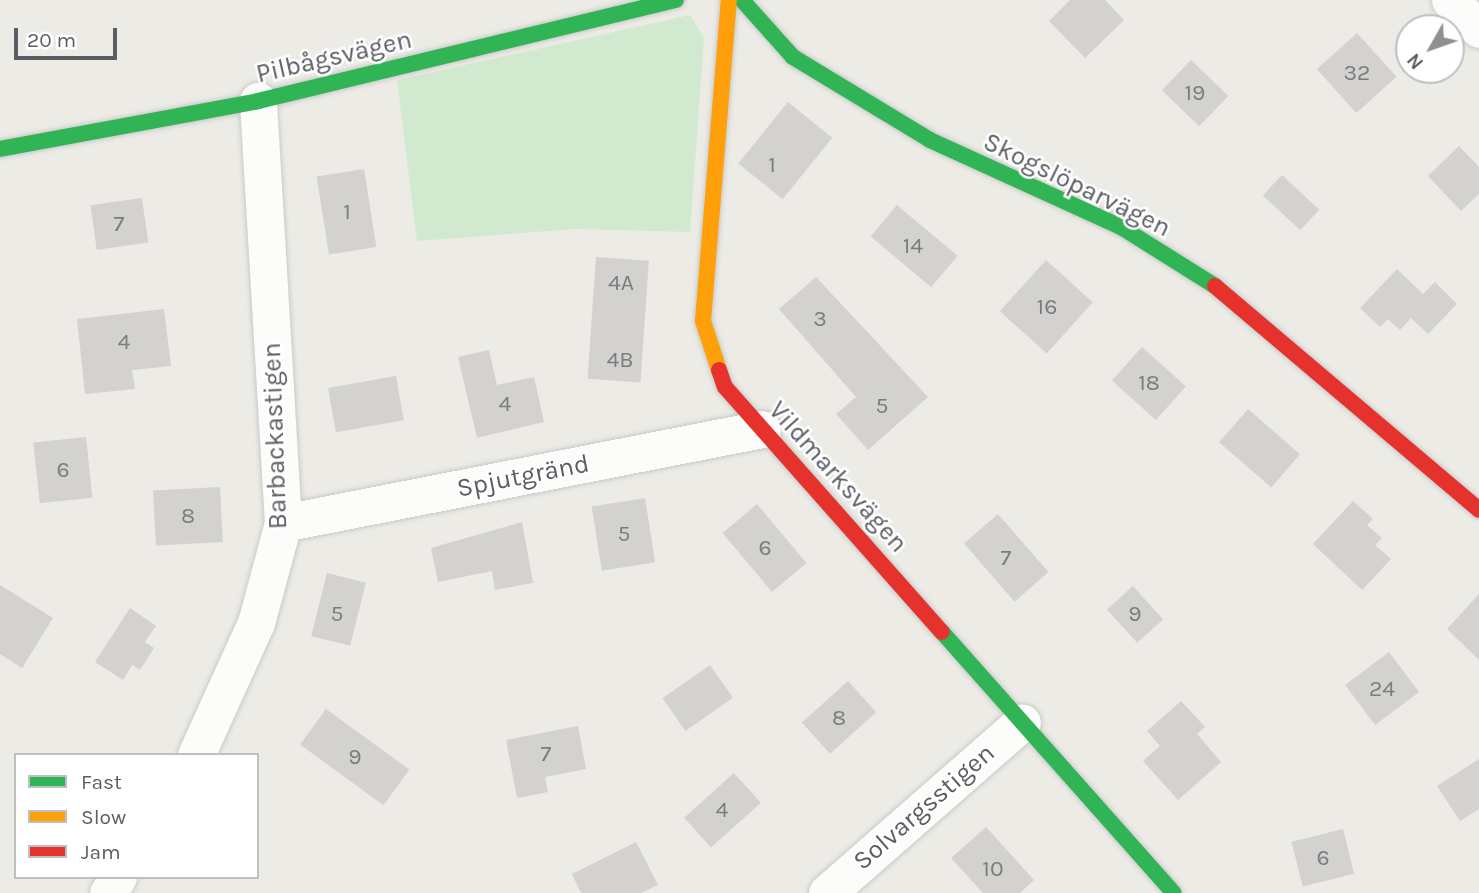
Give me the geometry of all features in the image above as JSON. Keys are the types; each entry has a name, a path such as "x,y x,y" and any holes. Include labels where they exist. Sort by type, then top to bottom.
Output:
{"street":[{"name":"Pilbågsvägen","path":"0,149 258,100 676,0"},
{"name":"Vildmarksvägen","path":"729,0 703,321 725,387 1174,893"},
{"name":"Skogslöparvägen","path":"742,0 793,57 930,140 1121,227 1238,300 1479,510"},
{"path":"1450,0 1479,29"},
{"name":"Barbackastigen","path":"197,753 256,623 283,523 258,100"},
{"name":"Spjutgränd","path":"283,523 762,429"},
{"name":"Solvargsstigen","path":"827,893 1022,722"}],"green space":[{"path":"690,15 704,38 690,232 575,229 417,241 397,80"}],"building":[{"path":"1070,0 1105,0 1124,20 1085,58 1049,21"},
{"path":"1357,33 1395,78 1356,113 1317,69"},
{"path":"1191,60 1228,96 1199,126 1162,90"},
{"path":"788,102 832,138 783,199 738,163"},
{"path":"1459,146 1479,167 1479,194 1461,211 1428,176"},
{"path":"364,169 376,247 329,255 317,177"},
{"path":"1282,175 1319,210 1300,230 1263,195"},
{"path":"142,198 148,243 97,250 91,205"},
{"path":"897,205 958,256 931,287 871,236"},
{"path":"596,257 649,261 640,382 587,379"},
{"path":"1046,260 1093,302 1047,353 1000,311"},
{"path":"1397,269 1423,294 1435,282 1457,304 1428,334 1411,318 1400,330 1388,319 1380,327 1360,308"},
{"path":"816,277 928,397 868,450 836,414 856,397 779,309"},
{"path":"164,309 171,366 132,370 135,389 85,394 77,319"},
{"path":"1142,347 1186,386 1156,420 1112,380"},
{"path":"489,350 497,385 534,377 544,422 477,438 458,357"},
{"path":"396,376 404,420 336,432 328,388"},
{"path":"1248,409 1300,454 1271,487 1219,442"},
{"path":"86,437 92,498 40,503 33,443"},
{"path":"220,487 223,542 156,545 153,491"},
{"path":"645,498 655,562 602,571 592,506"},
{"path":"1353,501 1373,519 1367,525 1382,538 1375,545 1391,559 1362,590 1313,544"},
{"path":"757,504 806,563 772,592 723,533"},
{"path":"998,514 1049,572 1015,602 964,544"},
{"path":"522,522 533,583 495,590 492,571 438,582 431,548"},
{"path":"327,573 366,583 350,646 311,636"},
{"path":"0,585 53,618 22,668 0,654"},
{"path":"1133,586 1163,619 1137,643 1107,609"},
{"path":"1479,594 1479,660 1447,629"},
{"path":"130,608 156,626 145,642 154,648 140,670 132,665 123,680 95,662"},
{"path":"1389,652 1419,692 1375,725 1345,685"},
{"path":"710,665 733,698 685,731 662,698"},
{"path":"848,681 876,712 830,754 802,722"},
{"path":"1181,701 1205,727 1197,734 1221,762 1178,800 1143,761 1160,746 1147,731"},
{"path":"326,709 409,770 383,805 300,745"},
{"path":"578,726 586,769 545,777 548,792 517,798 506,740"},
{"path":"1479,759 1479,809 1460,821 1437,786"},
{"path":"734,773 761,803 711,848 684,818"},
{"path":"986,827 1034,880 1020,893 983,893 951,858"},
{"path":"1343,829 1354,874 1303,886 1292,842"},
{"path":"636,842 658,885 641,893 581,893 572,874"}],"traffic: fast":[{"path":"0,149 258,101 676,0"},
{"path":"742,0 793,57 930,140 1121,227 1215,286"},
{"path":"942,632 1174,893"}],"traffic: slow":[{"path":"719,370 703,321 729,0"}],"traffic: jam":[{"path":"1215,286 1479,510"},
{"path":"719,370 725,387 942,632"}]}
